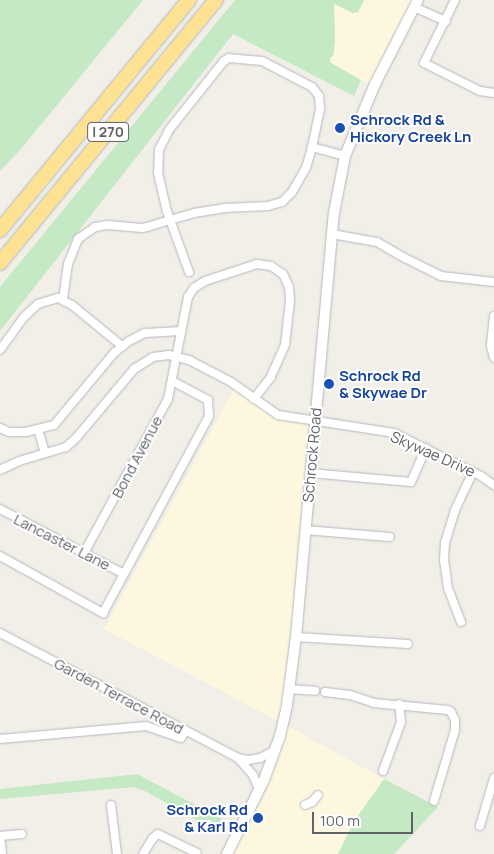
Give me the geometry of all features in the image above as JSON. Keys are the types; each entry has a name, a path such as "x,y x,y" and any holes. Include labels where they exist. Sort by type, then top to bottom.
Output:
{"highway":[{"name":"I 270","path":"0,230 188,0"},
{"name":"I 270","path":"0,263 216,0"},
{"path":"0,215 78,135"}],"main road":[{"name":"Schrock Road","path":"227,854 259,790 274,751 289,689 296,637 332,234 345,156 375,84 416,4"}],"street":[{"path":"454,0 446,21 424,63 480,91 494,93"},
{"path":"416,4 446,21"},
{"path":"63,299 68,264 78,239 101,225 142,228 170,220 194,212 224,208 268,206 282,202 292,192 306,168 320,108 316,91 262,61 229,58 224,61 169,130 159,150 158,173 170,220 189,272"},
{"path":"312,147 345,156"},
{"path":"332,234 377,242 441,276 494,282"},
{"path":"0,470 20,461 66,447 77,438 139,364 161,355 177,356 188,297 194,288 204,281 257,264 271,266 283,274 289,287 290,301 285,345 271,377 254,399"},
{"path":"0,350 23,318 38,304 58,298 63,299 112,336 122,346"},
{"path":"494,316 491,346 494,358"},
{"path":"0,428 10,432 54,425 122,346 145,333 167,330 181,331"},
{"name":"Skywae Drive","path":"177,356 231,382 278,415 394,434 426,448 494,485"},
{"name":"Bond Avenue","path":"84,553 161,414 172,381 177,356"},
{"path":"0,556 103,613 209,416 208,400 172,381"},
{"path":"38,429 45,453"},
{"path":"310,473 411,482 426,448"},
{"path":"461,622 448,588 444,561 445,542 455,510 473,472"},
{"name":"Lancaster Lane","path":"0,510 124,574"},
{"path":"305,530 390,537"},
{"name":"Garden Terrace Road","path":"0,633 238,758 253,775 259,790"},
{"path":"296,637 408,644"},
{"path":"289,689 315,691"},
{"path":"325,692 350,694 374,702 448,710 453,716 455,730 434,802"},
{"path":"383,771 401,722 399,704"},
{"path":"0,739 146,726 181,738 186,730"},
{"path":"238,758 248,760 260,758 274,751"},
{"path":"480,826 494,778"},
{"path":"305,805 312,802 318,795"},
{"path":"111,805 117,854"},
{"path":"2,854 0,836 22,834"},
{"path":"143,854 153,838 158,834 197,853"}],"shaded area":[{"path":"364,0 417,0 374,87 331,63 330,58 333,56 335,41 334,4 358,12"},
{"path":"236,385 275,413 313,422 289,685 280,722 104,629"},
{"path":"280,722 384,779 355,820 338,854 224,854 259,786"}],"green space":[{"path":"0,0 143,0 21,149 0,171"},
{"path":"235,0 364,0 358,12 353,13 334,4 335,41 333,56 330,58 331,63 361,80 354,96 233,34 0,331 0,287"},
{"path":"137,774 222,819 220,830 216,831 145,791 133,787 0,799 0,789"},
{"path":"384,779 438,807 394,854 338,854 355,820"}],"place":[{"name":"Schrock Rd & Hickory Creek Ln","path":"340,128"},
{"name":"Schrock Rd & Skywae Dr","path":"329,384"},
{"name":"Schrock Rd & Karl Rd","path":"258,818"}]}
